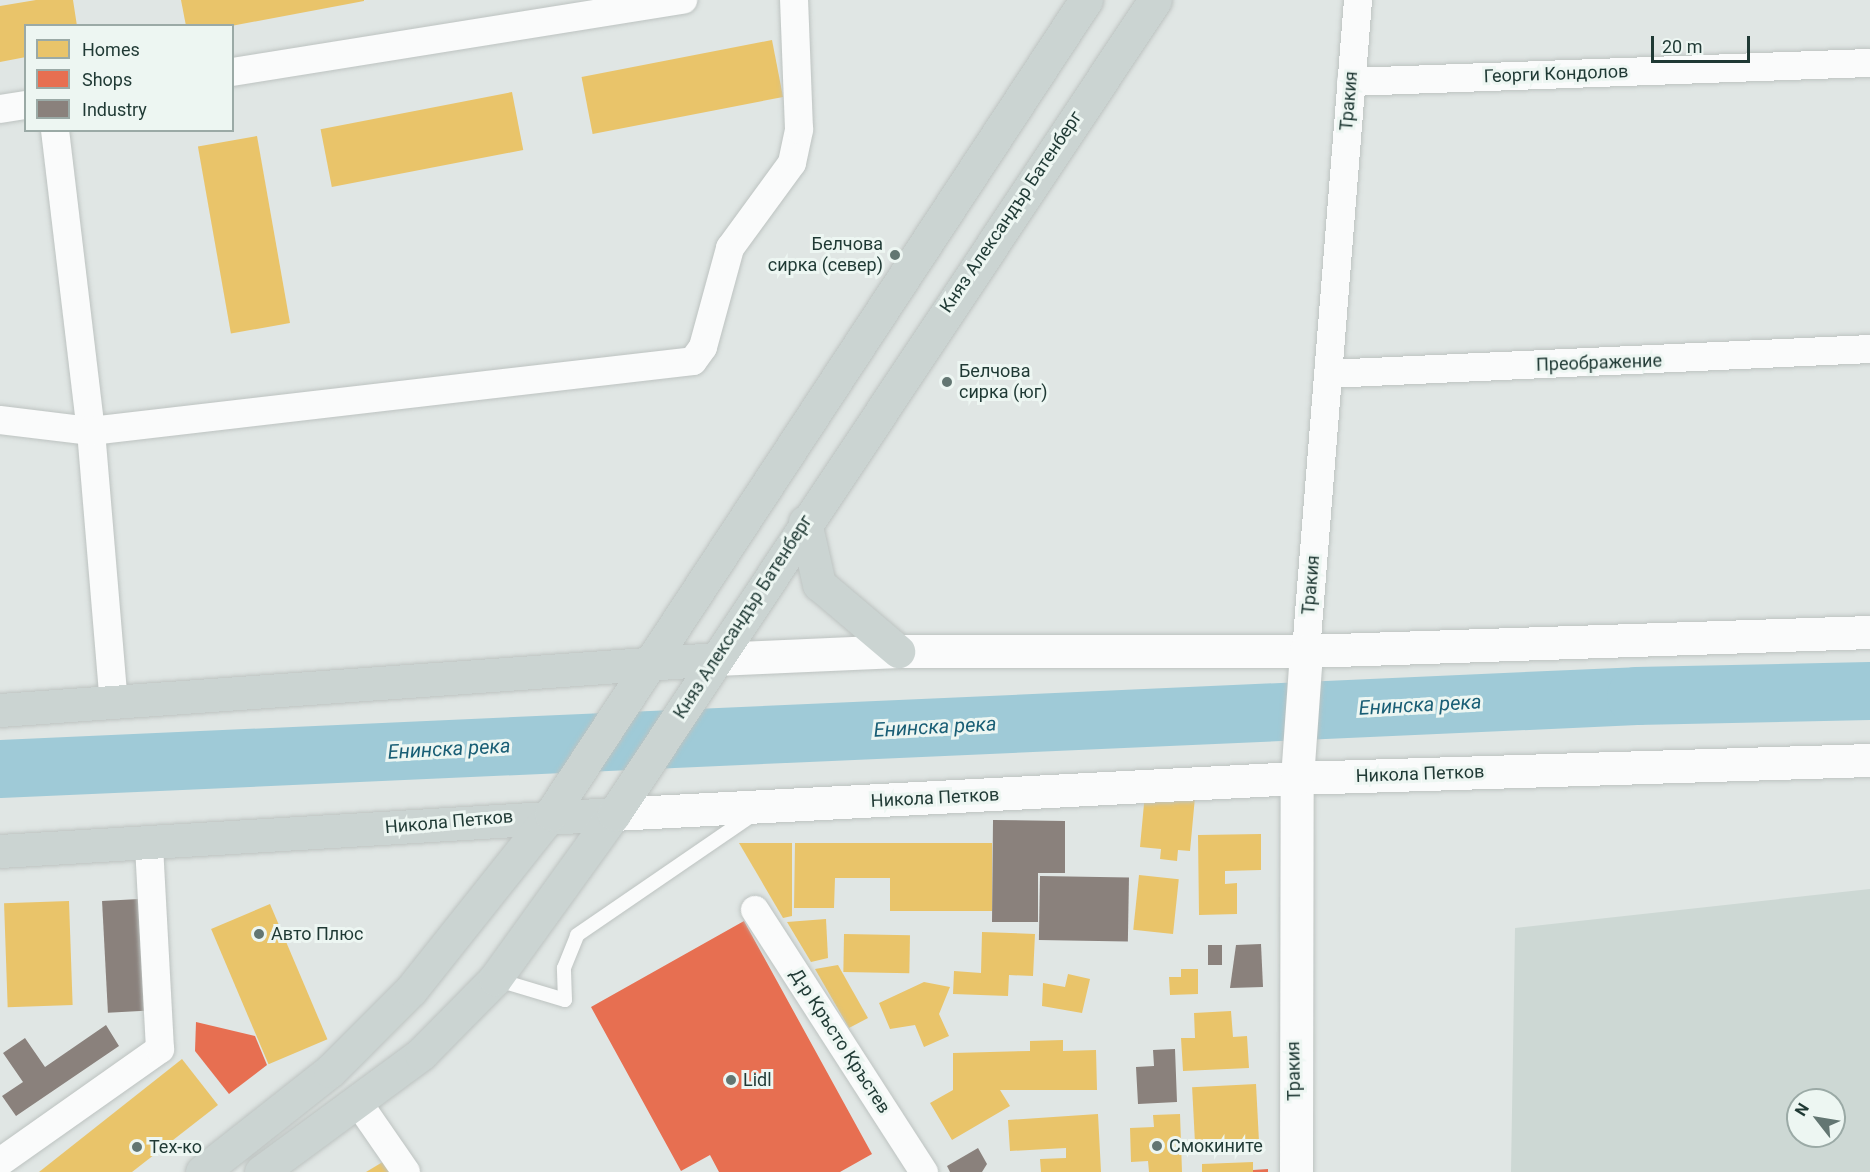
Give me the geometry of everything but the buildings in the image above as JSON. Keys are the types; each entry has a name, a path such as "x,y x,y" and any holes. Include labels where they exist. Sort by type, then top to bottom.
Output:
{"main road":[{"path":"202,1172 330,1071 411,990 550,814 1086,0"},
{"name":"Княз Александър Батенберг","path":"261,1172 437,1040 495,979 614,814 805,522 1155,0"},
{"path":"805,522 819,584 898,651"},
{"path":"0,710 114,704 650,663 898,651 1304,663 1870,632"},
{"name":"Тракия","path":"1296,1172 1298,766 1304,663"},
{"name":"Никола Петков","path":"0,851 149,846 550,814 764,808 1298,766 1870,760"}],"street":[{"path":"234,72 683,0"},
{"path":"0,420 91,431 693,361 703,347 730,248 792,163 799,129 794,0"},
{"name":"Тракия","path":"1304,663 1358,0"},
{"name":"Георги Кондолов","path":"1351,82 1870,63"},
{"path":"0,109 24,105"},
{"path":"56,132 91,431 114,704"},
{"name":"Преображение","path":"1328,374 1870,349"},
{"path":"0,1162 160,1049 149,846"},
{"name":"Д-р Кръсто Кръстев","path":"755,910 924,1172"},
{"path":"357,1101 406,1172"}],"lane":[{"path":"495,979 565,1000 564,968 577,935 764,808"}],"shaded area":[{"path":"1870,889 1870,1172 1511,1172 1515,928"}],"waterway":[{"name":"Енинска река","path":"0,769 1636,696 1870,691"}],"place":[{"name":"Белчова сирка (север)","path":"895,255"},
{"name":"Белчова сирка (юг)","path":"947,382"},
{"name":"Авто Плюс","path":"259,934"},
{"name":"Lidl","path":"731,1080"},
{"name":"Смокините","path":"1157,1146"},
{"name":"Тех-ко","path":"137,1147"}]}
